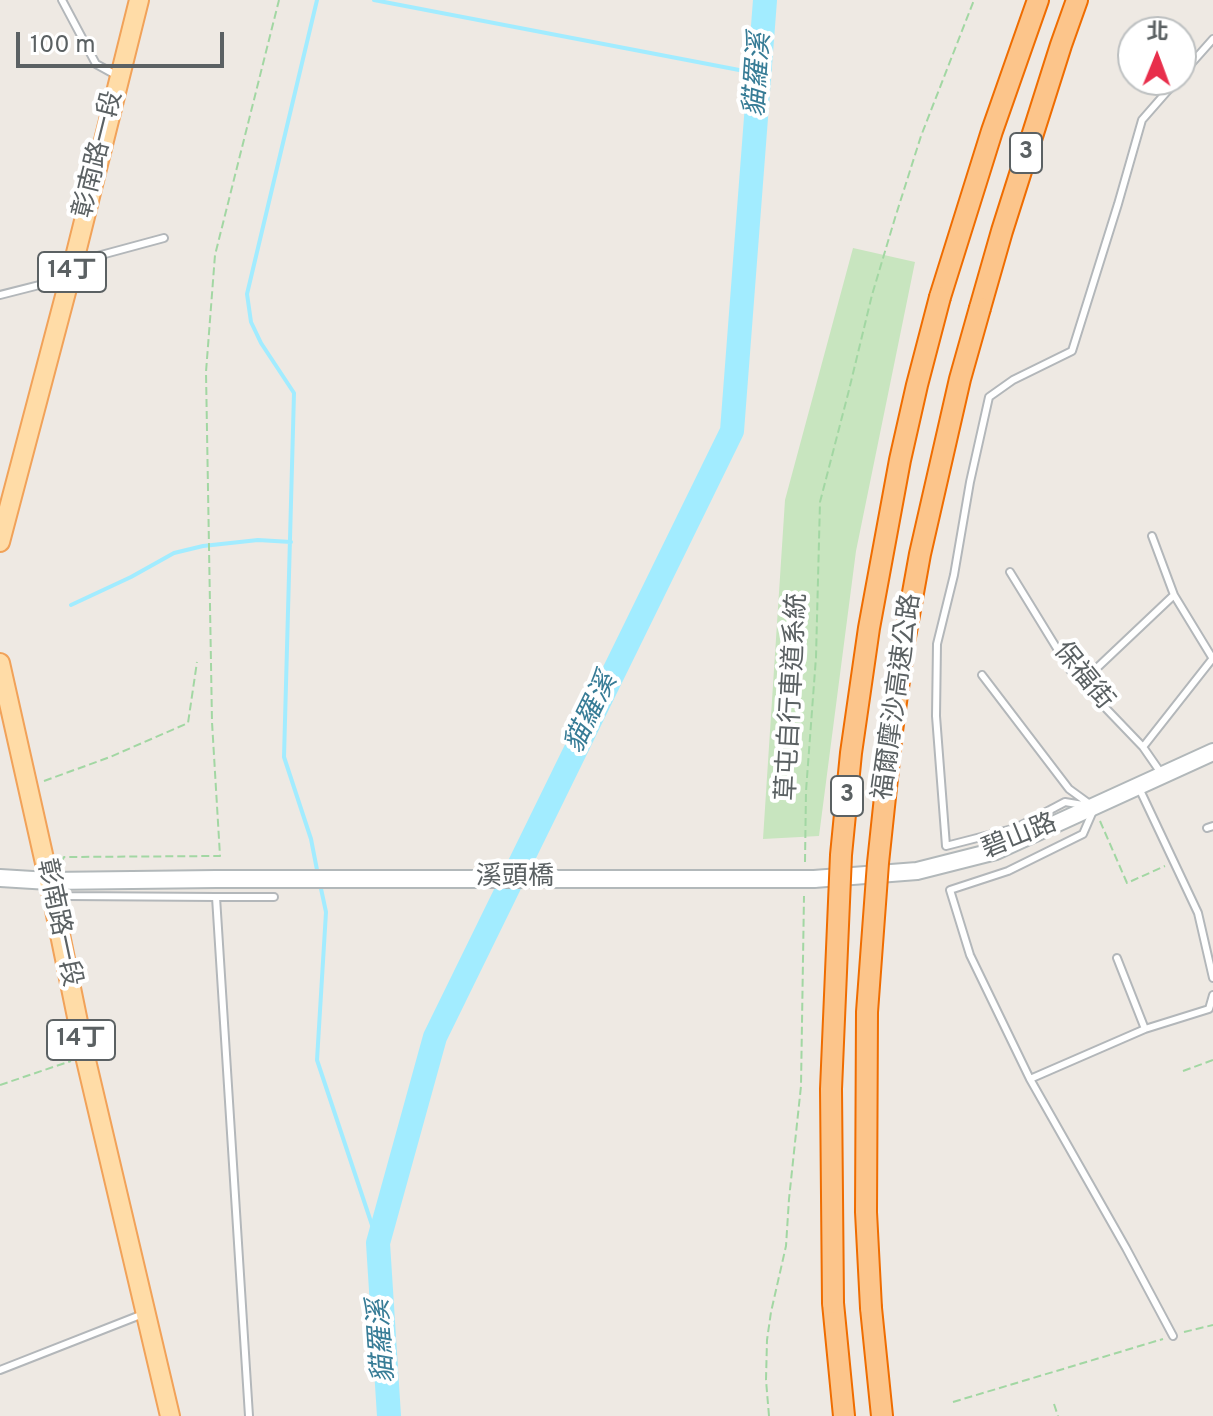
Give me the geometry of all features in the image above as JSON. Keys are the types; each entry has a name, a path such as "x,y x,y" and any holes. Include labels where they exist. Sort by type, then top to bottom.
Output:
{"highway":[{"name":"福爾摩沙高速公路","path":"844,1416 833,1303 831,1089 841,855 851,753 869,628 917,385 940,297 992,131 1038,0"},
{"name":"福爾摩沙高速公路","path":"882,1416 871,1308 866,1212 867,1012 892,731 920,554 960,379 1002,231 1077,0"}],"main road":[{"name":"彰南路一段","path":"0,540 72,270 139,0"},
{"name":"彰南路一段","path":"0,663 85,1056 170,1416"},
{"name":"碧山路","path":"808,878 917,871 996,851 1213,752"},
{"name":"溪頭橋","path":"0,878 49,881 808,878"}],"lane":[{"path":"62,0 96,64 119,76"},
{"path":"1197,57 1213,39"},
{"path":"1094,807 1065,802 1016,828 946,846 936,716 937,644 954,575 989,397 1013,380 1072,351 1142,120 1163,96"},
{"path":"0,295 164,238"},
{"path":"1143,747 1213,658 1174,595 1152,536"},
{"name":"保福街","path":"1010,572 1072,673 1143,747 1162,776"},
{"path":"1081,683 1174,595"},
{"path":"982,675 1069,789 1094,807"},
{"path":"1139,788 1198,913 1213,985"},
{"path":"1094,807 1083,834 1008,871 950,890 970,955 1030,1079 1173,1336"},
{"path":"49,881 67,896 274,897"},
{"path":"216,897 249,1416"},
{"path":"1117,958 1145,1029"},
{"path":"1030,1079 1145,1029 1209,1009 1213,995"},
{"path":"0,1370 146,1313"}],"path":[{"path":"49,881 64,857 220,856 212,722 206,372 215,255 279,0"},
{"name":"草屯自行車道系統","path":"769,1416 767,1340 786,1246 801,1086 808,878 806,791 816,657 820,502 872,295 895,218 921,136 974,0"},
{"path":"28,786 110,757 188,723 197,662"},
{"path":"1094,807 1127,883 1174,862"},
{"path":"0,1085 85,1056"},
{"path":"1183,1071 1213,1060"},
{"path":"953,1402 1213,1325"},
{"path":"1054,1404 1058,1416"}],"green space":[{"path":"853,248 915,262 856,551 819,836 763,839 785,500"}],"waterway":[{"path":"317,0 247,294 251,322 294,393 284,757 311,839 318,875"},
{"path":"374,0 760,74"},
{"name":"貓羅溪","path":"389,1416 378,1243 435,1037 732,431 765,0"},
{"path":"71,605 174,553 203,546 258,540 291,542"},
{"path":"320,884 326,912 317,1060 378,1243"}]}
